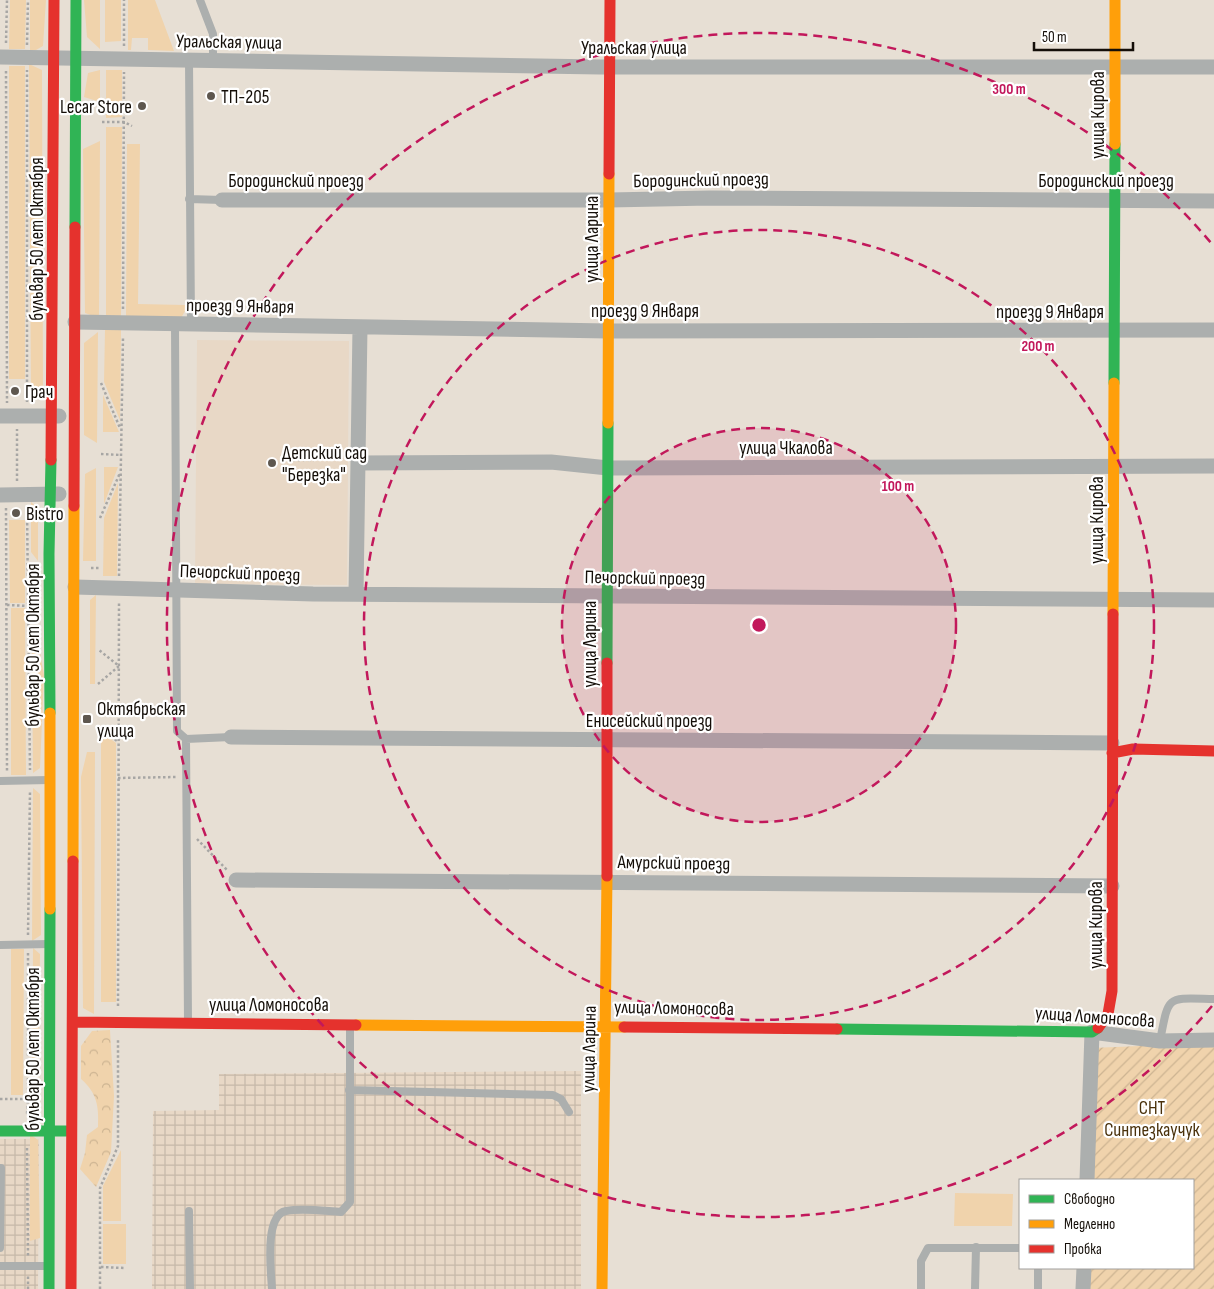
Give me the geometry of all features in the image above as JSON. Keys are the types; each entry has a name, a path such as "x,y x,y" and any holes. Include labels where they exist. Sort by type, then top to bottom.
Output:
{"main road":[{"name":"бульвар 50 лет Октября","path":"49,1289 50,494 54,0"},
{"name":"бульвар 50 лет Октября","path":"71,1289 76,0"},
{"name":"улица Ларина","path":"602,1289 606,1026 610,0"},
{"name":"улица Кирова","path":"1092,1032 1107,1019 1111,1009 1115,0"},
{"name":"Енисейский проезд","path":"1112,748 1214,751"},
{"name":"улица Ломоносова","path":"73,1022 1092,1032"},
{"path":"0,1131 71,1132"}],"street":[{"name":"Уральская улица","path":"3,57 609,67 1214,67"},
{"name":"Бородинский проезд","path":"222,200 609,200 710,198 1214,201"},
{"name":"проезд 9 Января","path":"75,322 608,331 1214,330"},
{"path":"356,594 360,327"},
{"path":"0,416 75,416"},
{"name":"улица Чкалова","path":"358,463 551,462 608,468 1214,466"},
{"path":"0,495 75,494"},
{"name":"Печорский проезд","path":"75,588 607,597 1214,600"},
{"name":"Енисейский проезд","path":"231,737 607,740 1112,748"},
{"name":"Амурский проезд","path":"236,880 606,881 1112,886"},
{"path":"1087,1179 1092,1032"},
{"name":"улица Ломоносова","path":"1092,1032 1160,1041 1214,1040"},
{"path":"1083,1289 1084,1269"}],"lane":[{"path":"200,0 213,34 213,61"},
{"path":"189,61 191,324"},
{"name":"Бородинский проезд","path":"189,200 222,200"},
{"path":"175,324 177,731 186,739 188,1023"},
{"name":"Енисейский проезд","path":"186,739 231,737"},
{"path":"4,781 51,780"},
{"path":"0,945 50,944"},
{"path":"1160,1041 1166,1007 1172,1001 1181,998 1214,999"},
{"path":"272,1289 271,1228 276,1217 285,1211 341,1212 350,1202 350,1024"},
{"path":"349,1090 553,1095 561,1099 569,1112"},
{"path":"0,1248 1,1168"},
{"path":"188,1210 190,1289"},
{"path":"976,1247 976,1289"},
{"path":"921,1289 921,1261 928,1248 1019,1248"},
{"path":"0,1266 49,1266"},
{"path":"1038,1269 1038,1289"}],"path":[{"path":"7,0 3,57 5,401 17,416"},
{"path":"27,1115 30,781 28,510 17,495 17,416 28,400 28,0"},
{"path":"124,0 124,47"},
{"path":"123,318 124,68"},
{"path":"102,122 124,122 132,126"},
{"path":"119,580 123,330"},
{"path":"102,383 121,430"},
{"path":"101,454 121,455"},
{"path":"283,460 314,460"},
{"path":"100,518 121,472"},
{"path":"4,781 7,605 6,509 17,495"},
{"path":"100,1289 100,1188 118,1146 119,596"},
{"path":"7,605 28,606"},
{"path":"99,650 119,666"},
{"path":"98,684 119,666"},
{"path":"99,727 118,741"},
{"path":"118,778 186,776"},
{"path":"187,829 236,880"},
{"path":"0,1099 28,1099"},
{"path":"26,1139 28,1289"},
{"path":"100,1267 124,1268"}],"shaded area":[{"name":"Детский сад \"Березка\"","path":"197,340 349,341 347,585 195,584"},
{"path":"581,1071 581,1289 152,1289 153,1111 219,1110 219,1074"},
{"path":"0,1139 39,1139 38,1289 0,1289"}],"green space":[{"path":"10,0 26,0 25,49 9,49"},
{"path":"30,0 46,0 43,46 36,50 30,50"},
{"path":"84,0 100,0 100,49 87,37"},
{"path":"105,0 121,0 121,41 105,42"},
{"path":"128,0 155,0 174,51 148,50 148,38 132,38 131,50 128,50"},
{"path":"29,64 42,70 43,394 31,401"},
{"path":"9,66 25,66 25,379 9,379"},
{"path":"100,70 100,102 84,97 88,73"},
{"path":"106,70 122,70 122,117 106,118"},
{"path":"106,127 122,127 121,318 106,318"},
{"path":"100,141 99,318 85,313 83,149"},
{"path":"127,144 140,144 138,304 185,305 185,311 181,318 126,318"},
{"path":"105,330 121,330 120,420 104,382"},
{"path":"98,332 97,443 84,435 84,343"},
{"path":"103,395 119,432 103,432"},
{"path":"104,467 118,467 104,504"},
{"path":"96,468 96,561 83,561 85,474"},
{"path":"118,483 117,576 103,576 104,518"},
{"path":"31,502 38,508 38,561 31,552"},
{"path":"9,520 25,520 25,603 10,603"},
{"path":"96,595 95,684 90,684 90,600"},
{"path":"11,608 25,608 26,775 11,775"},
{"path":"32,642 38,642 44,675 40,768 33,773"},
{"path":"101,732 116,743 116,1002 101,1002"},
{"path":"87,752 95,752 94,1014 83,1008 81,777"},
{"path":"33,788 40,794 41,935 32,941"},
{"path":"33,948 40,954 38,1098 32,1101"},
{"path":"11,949 24,949 23,1095 11,1095"},
{"path":"110,1030 114,1096 111,1152 96,1187 80,1169 85,1153 87,1135 98,1127 96,1100 91,1089 81,1079 81,1046 92,1031"},
{"name":"СНТ Синтезкаучук","path":"1214,1043 1214,1289 1085,1289 1086,1269 1194,1269 1194,1179 1088,1179 1091,1048"},
{"path":"30,1134 38,1140 40,1238 30,1241"},
{"path":"121,1150 121,1221 103,1221 103,1186"},
{"path":"955,1193 1013,1194 1012,1226 954,1226"},
{"path":"103,1224 126,1224 126,1264 103,1264"}],"traffic: fast":[{"path":"75,227 76,0"},
{"path":"1114,383 1115,144"},
{"path":"607,663 608,423"},
{"path":"50,713 49,554 51,460"},
{"path":"49,1289 50,909"},
{"path":"837,1029 1092,1032 1098,1028"},
{"path":"0,1131 66,1131"}],"traffic: slow":[{"path":"1115,0 1115,144"},
{"path":"608,423 609,174"},
{"path":"1113,614 1114,383"},
{"path":"73,861 74,506"},
{"path":"50,713 50,909"},
{"path":"602,1289 607,876"},
{"path":"356,1025 624,1027"}],"traffic: jam":[{"path":"51,460 54,0"},
{"path":"609,174 610,0"},
{"path":"74,506 75,227"},
{"path":"1098,1028 1108,1014 1112,991 1113,614"},
{"path":"607,663 607,876"},
{"path":"1112,753 1133,749 1214,751"},
{"path":"71,1289 73,861"},
{"path":"73,1022 356,1025"},
{"path":"624,1027 837,1029"}],"place":[{"name":"ТП-205","path":"211,96"},
{"name":"Lecar Store","path":"142,106"},
{"name":"Грач","path":"15,391"},
{"name":"Детский сад \"Березка\"","path":"272,463"},
{"name":"Bistro","path":"16,513"},
{"name":"Октябрьская улица","path":"87,719"}]}
